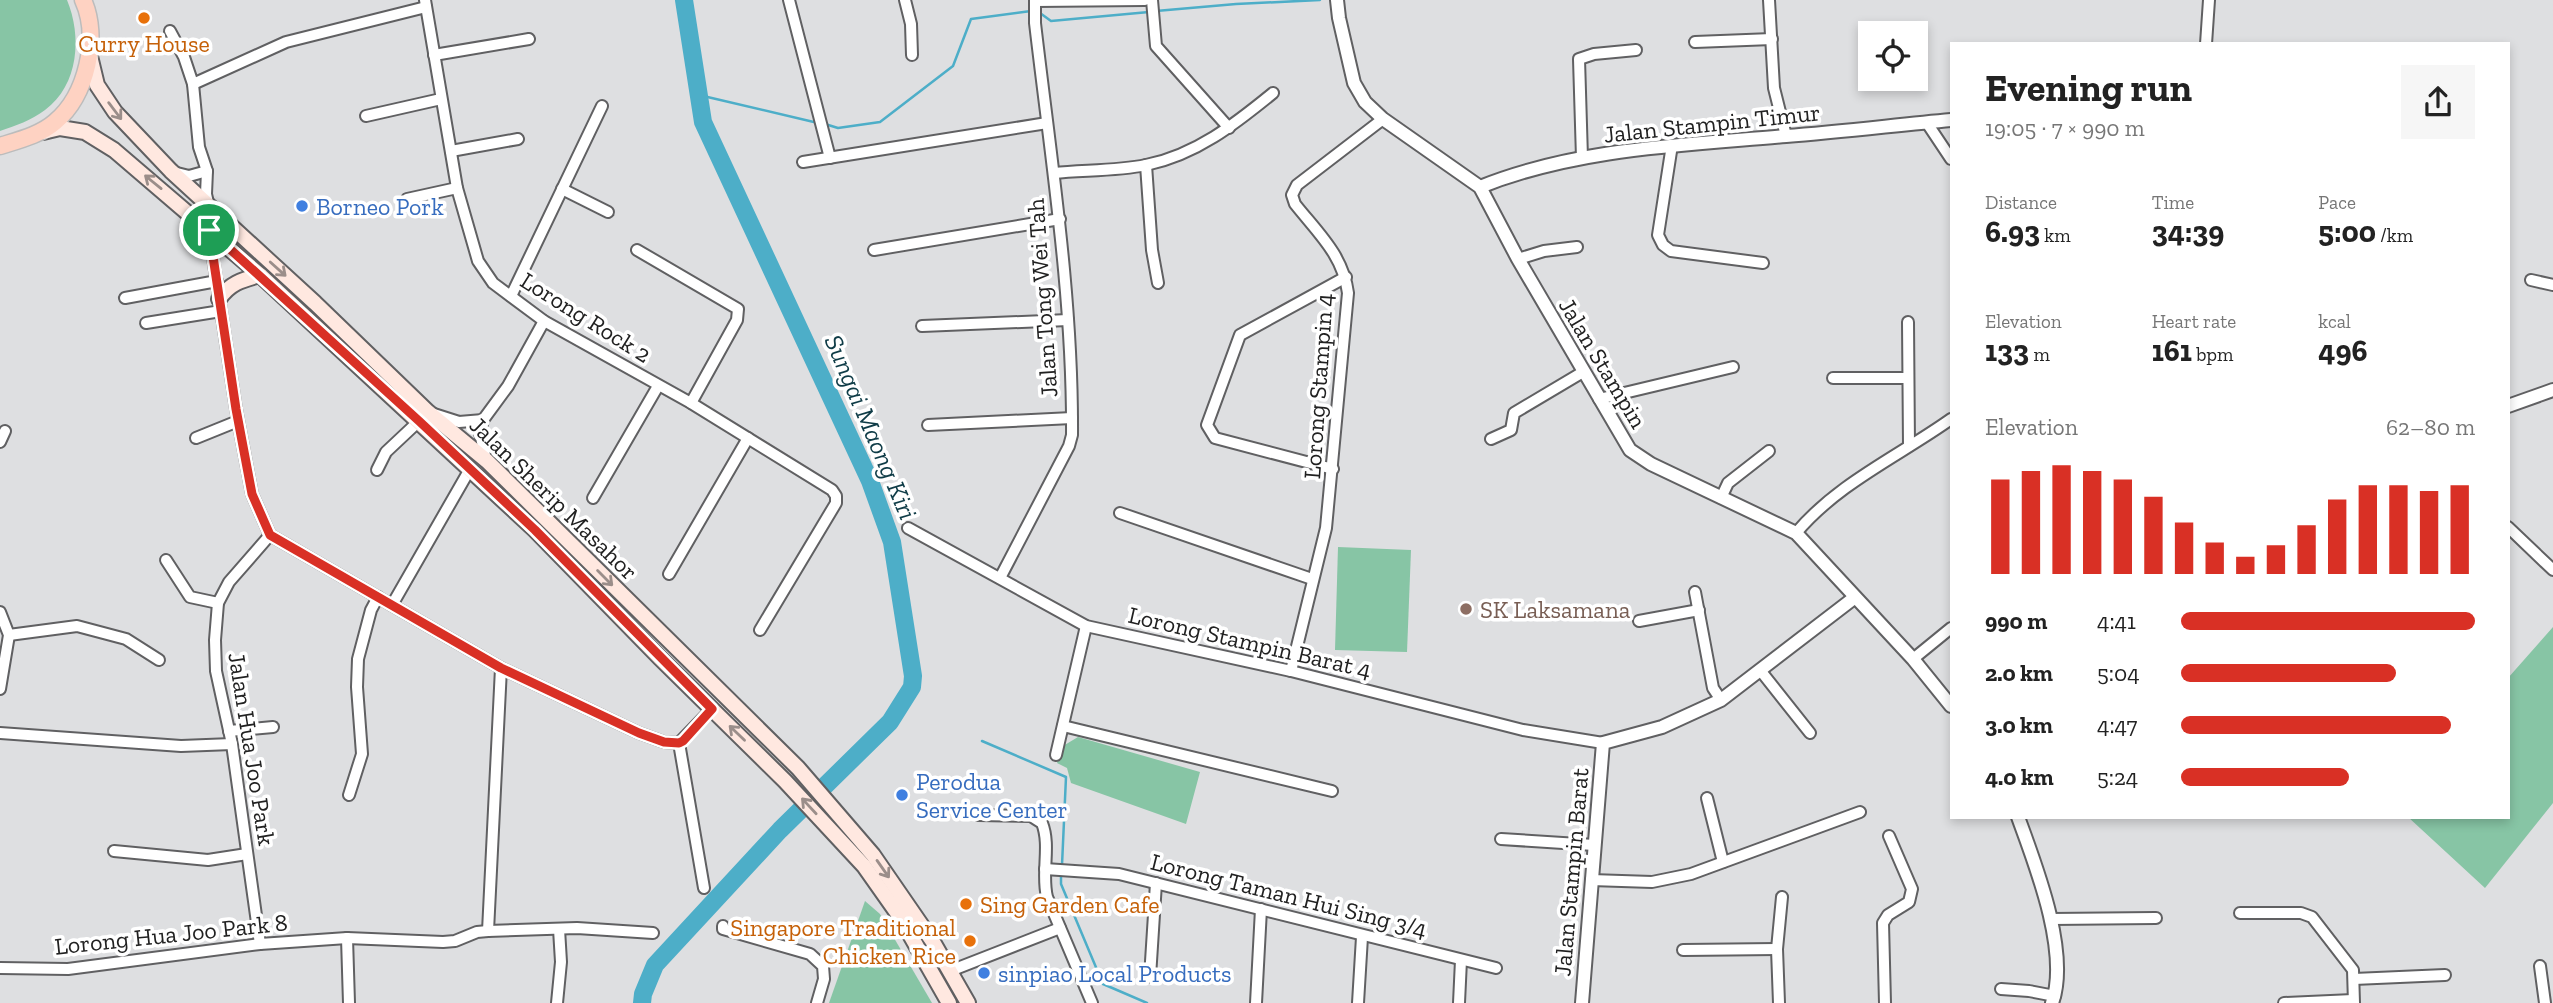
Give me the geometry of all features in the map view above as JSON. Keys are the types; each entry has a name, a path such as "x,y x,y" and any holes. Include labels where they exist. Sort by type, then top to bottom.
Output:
{"main road":[{"path":"83,0 89,27"},
{"path":"0,146 38,132 55,122 72,102 84,76 93,0"},
{"name":"Jalan Sherip Masahor","path":"89,49 97,85 115,112 210,209 315,303 424,416 429,416 471,457 470,469 535,530 785,781 864,866 900,917 949,1003"},
{"name":"Jalan Sherip Masahor","path":"38,132 60,128 85,132 114,150 424,416 486,461 798,768 841,815 911,908 968,1003"},
{"path":"220,305 226,289 260,275"}],"street":[{"path":"789,0 830,158"},
{"path":"905,0 911,24 912,55"},
{"name":"Jalan Stampin","path":"1337,0 1354,83 1365,102 1383,119 1480,187 1518,259 1622,440 1639,458 1796,533 1913,659 1950,705"},
{"path":"1769,0 1774,88 1786,136"},
{"path":"2206,42 2209,0"},
{"path":"1035,3 1150,3 1156,46 1228,128"},
{"name":"Jalan Tong Wei Tah","path":"1000,578 1069,446 1072,418 1060,219 1035,23 1035,3"},
{"path":"193,84 286,41 426,4"},
{"name":"Lorong Rock 2","path":"426,4 457,188 478,261 493,283 544,321 691,403 832,490 836,496 836,503 760,630"},
{"path":"170,31 184,57 193,84 200,147 207,171 206,194 210,209"},
{"path":"434,55 529,39"},
{"path":"1695,41 1772,39"},
{"path":"1582,158 1579,59 1594,54 1636,50"},
{"path":"1054,173 1146,165 1187,152 1228,128 1273,93"},
{"path":"366,116 441,99"},
{"path":"511,296 602,106"},
{"name":"Lorong Stampin 4","path":"1291,671 1326,528 1348,293 1346,277 1338,257 1294,204 1292,195 1297,186 1383,119"},
{"name":"Jalan Stampin Timur","path":"1480,187 1507,176 1582,158 1672,145 1950,120"},
{"path":"1927,122 1950,157"},
{"path":"803,162 1047,123"},
{"path":"451,151 518,139"},
{"path":"1672,145 1658,235 1663,245 1671,251 1763,263"},
{"path":"1146,165 1152,250 1158,283"},
{"path":"171,171 189,176 207,171"},
{"path":"407,199 457,188"},
{"path":"562,190 608,212"},
{"path":"874,250 1060,219"},
{"path":"209,230 252,494 270,535 501,668 639,733 664,742 679,743 712,709"},
{"path":"1518,259 1544,251 1577,247"},
{"path":"637,250 738,309 737,320 691,403"},
{"path":"1333,469 1215,438 1207,425 1240,335 1346,277"},
{"path":"2531,280 2553,285"},
{"path":"125,298 217,281"},
{"path":"146,323 220,305"},
{"path":"922,326 1068,320"},
{"path":"486,461 480,433 483,421 508,386 544,321"},
{"path":"1908,322 1909,446"},
{"path":"1600,399 1733,366"},
{"path":"1491,439 1511,430 1514,413 1583,372"},
{"path":"1833,377 1908,378"},
{"path":"593,498 658,386"},
{"path":"2510,405 2553,390"},
{"path":"377,470 386,452 424,416 459,422 483,421"},
{"path":"928,425 1072,418"},
{"path":"1796,533 1809,517 1878,464 1950,420"},
{"path":"196,438 238,421"},
{"path":"0,442 5,431"},
{"path":"669,574 748,438"},
{"path":"1721,498 1728,483 1769,451"},
{"path":"392,605 470,469"},
{"path":"1120,513 1312,579"},
{"name":"Lorong Stampin Barat 4","path":"908,527 1086,626 1291,671 1523,730 1603,743"},
{"path":"2510,529 2553,570"},
{"name":"Jalan Hua Joo Park","path":"260,944 232,744 216,671 215,640 218,603 229,582 270,535"},
{"path":"166,560 190,597 218,603"},
{"path":"1695,592 1713,688 1721,700"},
{"path":"349,795 362,754 357,687 358,659 371,610 378,597"},
{"name":"Jalan Stampin Barat","path":"1582,1003 1603,743 1662,727 1721,700 1854,598"},
{"path":"1639,621 1699,610"},
{"path":"0,612 9,635 0,689"},
{"path":"9,635 77,626 126,639 159,660"},
{"path":"1056,755 1086,626"},
{"path":"1913,659 1950,629"},
{"path":"488,931 501,668"},
{"path":"1760,670 1810,733"},
{"path":"1063,726 1332,791"},
{"path":"229,732 273,727"},
{"path":"0,733 181,747 232,744"},
{"path":"679,743 704,887"},
{"path":"1707,798 1723,862"},
{"path":"1591,880 1652,882 1691,874 1860,812"},
{"path":"978,815 1031,817 1042,823 1047,869 1044,886 1092,1003"},
{"path":"2001,989 2029,991 2053,999 2057,972 2051,919 2019,819"},
{"path":"1885,1003 1883,923 1888,915 1909,902 1912,889 1889,836"},
{"path":"1502,839 1594,845"},
{"path":"114,851 208,860 247,854"},
{"name":"Lorong Taman Hui Sing 3/4","path":"1047,869 1119,874 1362,937 1496,968"},
{"path":"1150,977 1156,883"},
{"path":"1779,1003 1777,949 1782,897"},
{"path":"1256,1003 1261,909"},
{"path":"2240,913 2307,914 2353,970 2353,1001 2284,1003"},
{"path":"2051,919 2156,918"},
{"path":"723,926 727,930 810,954 823,966 824,979 817,1003"},
{"path":"950,971 1060,928"},
{"path":"558,1003 561,962 559,929"},
{"name":"Lorong Hua Joo Park 8","path":"0,968 68,969 260,944 347,938 443,942 488,931 559,929 653,933"},
{"path":"1358,1003 1362,937"},
{"path":"347,938 349,1003"},
{"path":"1683,950 1777,949"},
{"path":"1459,1003 1461,960"},
{"path":"2540,966 2547,996"},
{"path":"2354,979 2445,975"}],"green space":[{"path":"0,0 67,0 76,44 71,74 56,100 35,117 0,131"},
{"path":"1338,547 1411,550 1407,652 1335,650"},
{"path":"2553,627 2553,803 2485,888 2410,819 2510,819 2510,676"},
{"path":"1078,737 1200,772 1186,824 1071,783 1067,768 1057,763 1063,746"},
{"path":"865,901 880,914 932,1003 829,1003"}],"waterway":[{"name":"Sungai Maong Kiri","path":"642,1003 655,965 780,830 890,722 912,687 913,676 892,542 870,481 703,122 684,0"},
{"path":"1156,11 1320,0"},
{"path":"825,124 838,128 880,122 953,66 971,19 1031,11"},
{"path":"1040,13 1051,21 1149,12"},
{"path":"699,95 818,123"},
{"path":"982,741 1066,777 1062,865"},
{"path":"1061,872 1061,884 1103,984 1147,1003"}],"place":[{"name":"Curry House","path":"144,18"},
{"name":"Borneo Pork","path":"302,206"},
{"name":"SK Laksamana","path":"1466,609"},
{"name":"Perodua Service Center","path":"902,795"},
{"name":"Sing Garden Cafe","path":"966,904"},
{"name":"Singapore Traditional Chicken Rice","path":"970,941"},
{"name":"sinpiao Local Products","path":"984,973"}],"route":[{"path":"209,230 535,530 712,709 683,741 664,742 639,733 501,668 270,535 252,494 236,409 209,230"}]}
